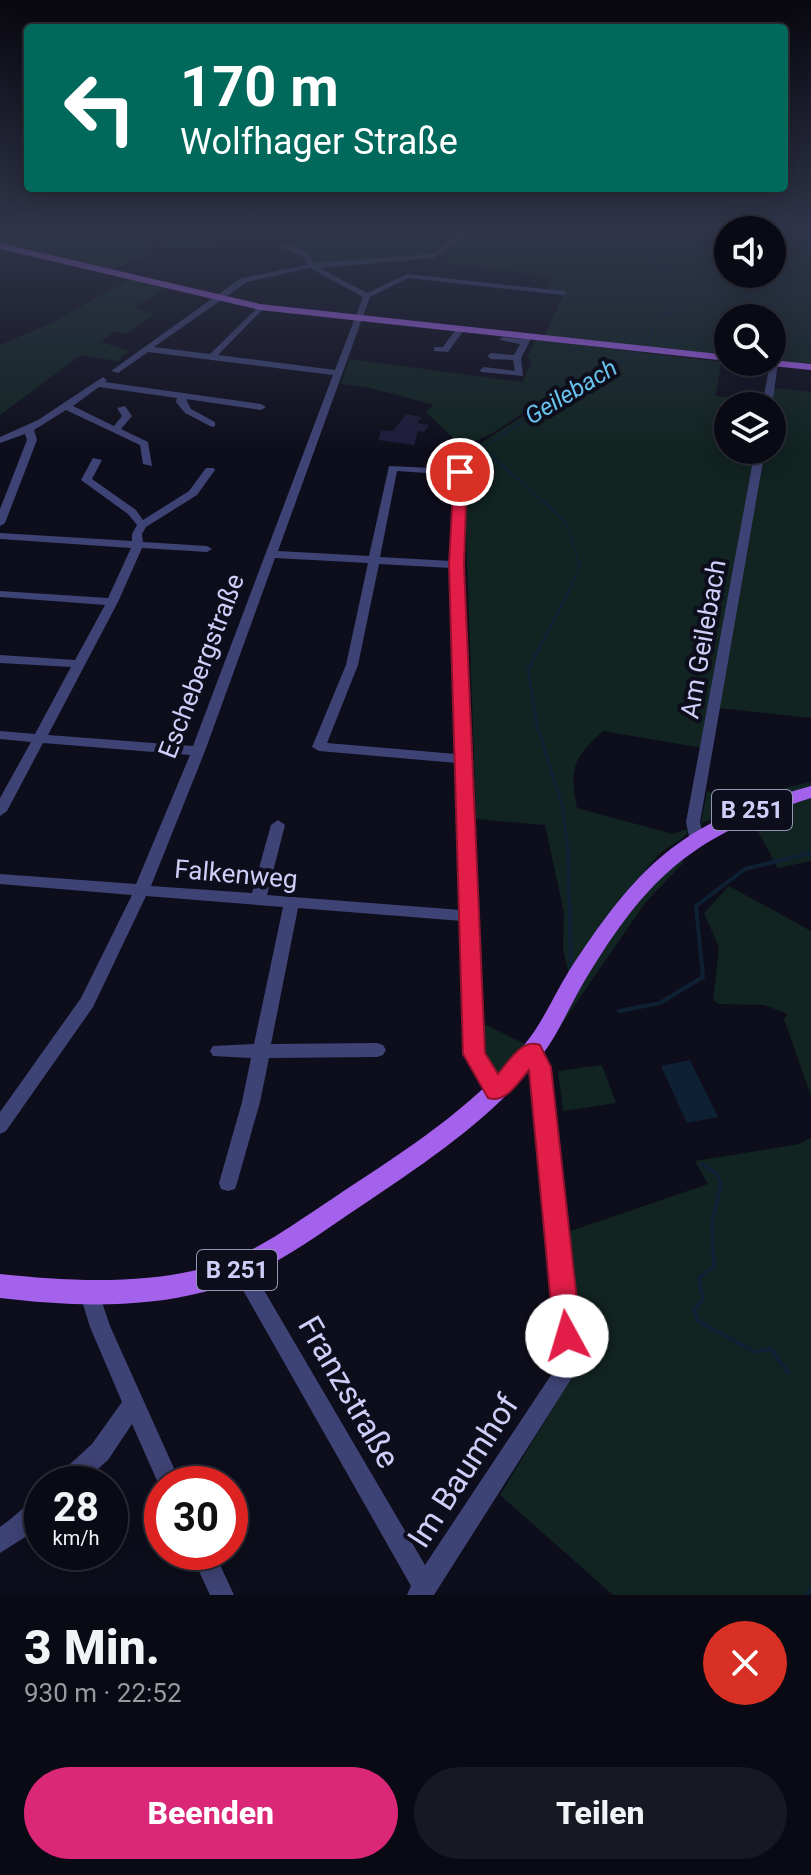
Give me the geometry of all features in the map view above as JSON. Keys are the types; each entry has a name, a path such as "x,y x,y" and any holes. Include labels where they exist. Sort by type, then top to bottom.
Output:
{"main road":[{"path":"248,304 527,340 714,356"},
{"path":"786,365 811,367"},
{"name":"B 251","path":"0,1286 89,1291 190,1283 241,1269 419,1155 496,1091 533,1051 612,922 654,869 696,836 733,817 811,792"}],"street":[{"path":"0,440 29,429 67,407 205,304"},
{"name":"Eschebergstraße","path":"0,1126 87,1002 142,889 198,751 364,304"},
{"path":"211,358 260,307"},
{"path":"437,349 445,350 460,330"},
{"path":"484,370 520,374 517,358 527,340 503,340"},
{"path":"148,349 339,373"},
{"path":"491,356 517,358"},
{"path":"97,384 261,407"},
{"path":"182,396 181,402 188,411 212,424"},
{"path":"67,407 145,444 148,464"},
{"path":"115,431 127,416 122,408"},
{"path":"0,523 32,440 29,429"},
{"path":"461,458 456,565 474,1054 496,1091"},
{"path":"97,460 86,480 132,512 142,525"},
{"name":"Am Geilebach","path":"696,836 693,822 757,464"},
{"path":"460,472 393,468 352,665 319,747 462,759"},
{"path":"0,811 76,664 112,602 138,544 137,534 142,525 193,493 210,470"},
{"path":"132,512 161,512"},
{"path":"0,536 207,549"},
{"path":"271,554 456,565"},
{"path":"0,594 112,602"},
{"path":"0,659 76,664"},
{"path":"0,735 198,751"},
{"path":"258,899 278,825"},
{"name":"Falkenweg","path":"0,879 468,916"},
{"path":"228,1183 261,1052 291,903"},
{"path":"219,1051 377,1050"},
{"name":"Im Baumhof","path":"422,1592 570,1365 540,1067 533,1051"},
{"name":"Franzstraße","path":"241,1269 422,1592"},
{"path":"89,1291 133,1405 162,1466"},
{"path":"85,1466 100,1452 133,1405"},
{"path":"0,1541 24,1525"},
{"path":"210,1570 222,1595"}],"green space":[{"path":"85,304 139,304 135,307 154,314 126,334 115,331 101,342 129,351 117,361 81,355 0,415 0,345 52,323"},
{"path":"559,304 714,304 714,354 544,336"},
{"path":"786,304 811,304 811,364 786,361"},
{"path":"536,340 714,361 714,376 719,376 717,392 714,392 714,464 761,464 762,467 763,464 786,464 786,392 773,392 773,388 811,392 811,718 709,707 702,748 603,731 585,749 574,773 577,808 673,834 689,829 644,872 569,975 563,948 564,913 545,825 476,819 464,471 471,470 472,449 563,390 560,388 493,433 462,447 426,412 433,405 375,389 341,384 349,359 522,382 532,362 527,356"},
{"path":"811,782 811,787 701,823 707,791 733,800"},
{"path":"811,797 811,861 778,868 751,819 736,821"},
{"path":"681,860 684,862 645,903 557,1031 587,974 638,898"},
{"path":"729,886 811,931 811,1096 784,1019 788,1014 764,1005 719,1004 713,1000 719,947 704,913"},
{"path":"482,1023 525,1044 498,1075 483,1051"},
{"path":"602,1065 616,1103 563,1111 558,1071"},
{"path":"811,1138 811,1595 613,1595 500,1495 580,1363 562,1234 708,1184 695,1161 799,1144"}],"water":[{"path":"690,1060 718,1117 687,1123 661,1066"}],"building":[{"path":"406,414 422,417 417,423 429,425 424,432 418,431 414,445 378,440 381,430 393,431"}],"waterway":[{"name":"Geilebach","path":"648,348 654,320 682,304"},
{"name":"Geilebach","path":"568,593 580,565 566,522 483,448 571,388 641,350"},
{"name":"Geilebach","path":"568,593 528,670 537,725 563,809 568,851"},
{"name":"Geilebach","path":"568,849 571,968"},
{"path":"619,1011 660,1003 703,977 696,906 745,869 811,853"},
{"name":"Geilebach","path":"702,1164 717,1174 721,1184 712,1223 714,1267 699,1278 703,1300 694,1309 698,1321 755,1352 771,1349 788,1373"},
{"name":"Geilebach","path":"806,1595 811,1588"}],"route":[{"path":"460,472 456,565 463,825 474,1054 496,1091 533,1051 540,1067 567,1336"}]}
